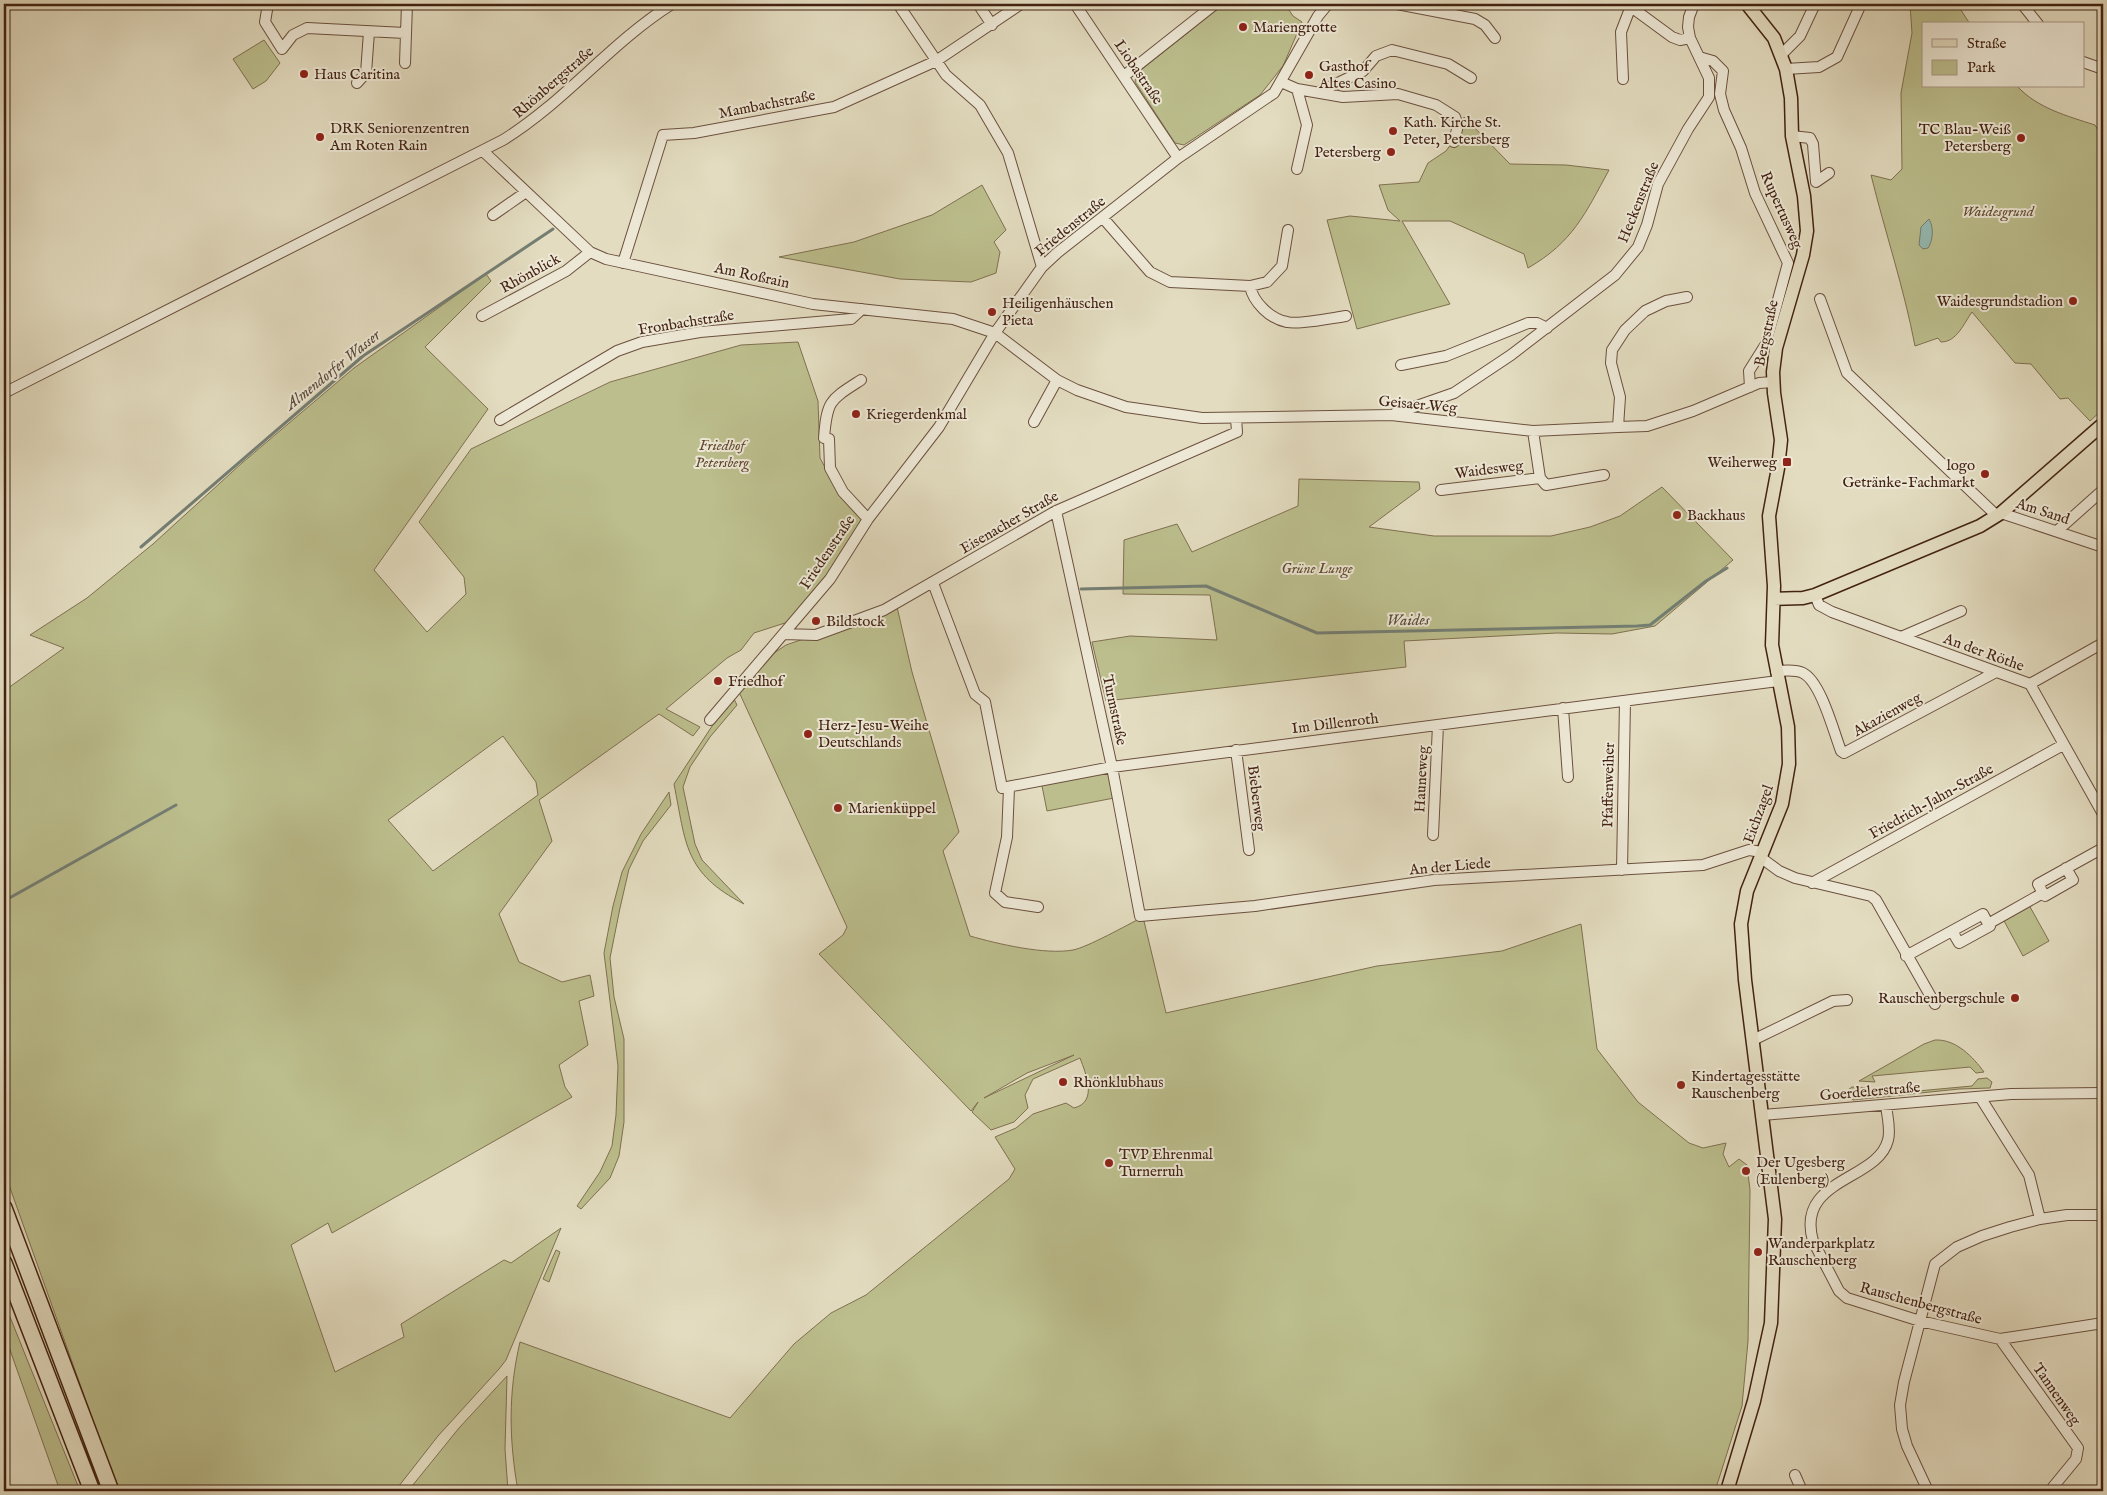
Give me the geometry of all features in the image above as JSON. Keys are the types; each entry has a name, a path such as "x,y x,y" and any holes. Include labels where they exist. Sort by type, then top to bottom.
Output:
{"highway":[{"path":"4,1208 111,1491"},
{"path":"4,1263 92,1491"}],"main road":[{"name":"Bergstraße","path":"1747,4 1774,38 1782,54 1786,69 1791,98 1792,136 1804,196 1807,231 1803,255 1776,348 1773,382 1780,440 1780,461 1769,516 1774,599"},
{"path":"1774,599 1803,598 1814,595 1980,526 1999,514 2103,424"},
{"name":"Eichzagel","path":"1727,1491 1754,1401 1771,1322 1775,1219 1741,924 1744,898 1782,804 1789,764 1788,727 1772,645 1774,599"}],"street":[{"path":"268,4 265,22 282,49 293,35 308,28 405,34"},
{"path":"405,63 406,4"},
{"name":"Rhönbergstraße","path":"4,393 483,151 521,129 543,113 636,29 672,4"},
{"path":"898,4 952,82 980,104 1008,153 1042,267"},
{"path":"978,4 992,25"},
{"name":"Mambachstraße","path":"623,263 663,135 694,133 834,107 936,61 1021,4"},
{"name":"Liobastraße","path":"1074,4 1178,158"},
{"path":"1124,76 1215,4"},
{"name":"Friedenstraße","path":"710,720 830,579 868,519 938,427 995,333 1042,267 1056,252 1103,218 1178,158 1264,102 1281,82 1318,16 1328,4"},
{"path":"1397,4 1475,19 1484,25 1495,38"},
{"name":"Heckenstraße","path":"1391,415 1454,393 1547,328 1615,275 1638,247 1648,224 1658,184 1688,129 1709,98 1710,83 1690,38 1689,17 1694,4"},
{"path":"1782,54 1800,36 1815,4"},
{"path":"1786,69 1819,66 1837,57 1862,4"},
{"path":"2022,4 2036,22"},
{"path":"1623,79 1621,32 1629,5 1672,38 1676,40 1690,38"},
{"path":"357,83 366,73 369,32"},
{"path":"1319,92 1363,71 1376,56 1392,50 1448,64 1471,78"},
{"name":"Rupertusweg","path":"1699,57 1712,61 1723,71 1720,94 1724,110 1741,148 1755,193 1788,263 1766,344 1749,371 1750,386"},
{"path":"2084,62 2103,69"},
{"path":"1281,82 1297,89 1343,97 1398,94 1436,105 1455,117 1458,125 1454,142"},
{"path":"1297,89 1307,125 1297,169"},
{"path":"1792,136 1810,138 1813,144 1816,182 1829,173"},
{"name":"Am Roßrain","path":"483,151 590,252 623,263 813,304 953,319 995,333"},
{"path":"493,215 526,192"},
{"path":"1103,218 1144,266 1159,278 1177,282 1250,286 1267,282 1282,266 1288,230"},
{"name":"Rhönblick","path":"482,316 566,271 590,252"},
{"path":"1250,286 1252,295 1268,314 1288,323 1346,316"},
{"path":"1618,428 1620,397 1611,363 1612,350 1625,330 1645,311 1658,304 1687,297"},
{"path":"1820,299 1848,373 1999,514"},
{"name":"Fronbachstraße","path":"500,420 617,351 642,342 700,332 851,319 862,309"},
{"path":"1401,365 1446,356 1528,323 1537,323 1547,328"},
{"name":"Geisaer Weg","path":"995,333 1058,380 1077,390 1126,407 1202,418 1391,415 1533,430 1618,428 1647,426 1693,410 1750,386 1773,382"},
{"path":"861,380 832,398 826,413 824,438 829,439 830,468 843,492 868,519"},
{"path":"1034,422 1058,380"},
{"name":"Eisenacher Straße","path":"784,634 816,635 884,610 1056,511 1236,432 1236,418"},
{"name":"Waidesweg","path":"1533,430 1540,478 1546,485 1604,475"},
{"name":"Waidesweg","path":"1441,490 1540,478"},
{"path":"2057,531 2103,490"},
{"name":"Turmstraße","path":"1056,511 1112,767 1140,916"},
{"name":"Am Sand","path":"1999,514 2103,547"},
{"path":"933,583 975,694 985,702 1002,788 1112,767"},
{"name":"An der Röthe","path":"1814,595 1819,604 1824,608 2030,684 2103,814"},
{"name":"An der Röthe","path":"1902,638 1961,611"},
{"path":"2030,684 2103,643"},
{"name":"Akazienweg","path":"1777,676 1799,671 1810,678 1826,707 1841,751 1844,753 1996,672"},
{"name":"Im Dillenroth","path":"1112,767 1624,701 1777,676"},
{"name":"Pfaffenweiher","path":"1622,870 1624,701"},
{"path":"1563,708 1568,777"},
{"name":"Hauneweg","path":"1433,835 1438,725"},
{"name":"Friedrich-Jahn-Straße","path":"1812,883 2063,745"},
{"name":"Bieberweg","path":"1236,750 1249,850"},
{"path":"1009,788 1007,837 995,893 1005,902 1038,907"},
{"path":"1906,956 1983,914 1988,924 2043,893 2038,884 2103,848"},
{"name":"An der Liede","path":"1140,916 1255,906 1434,880 1704,864 1749,850 1761,854"},
{"path":"1761,854 1787,875 1812,883 1870,896 1876,900 1906,956 1914,965 1935,1004"},
{"path":"1753,1040 1833,1002 1847,1000"},
{"name":"Goerdelerstraße","path":"1763,1115 2052,1092 2103,1093"},
{"path":"1980,1097 2029,1175 2040,1219"},
{"name":"Rauschenbergstraße","path":"1886,1105 1889,1133 1886,1147 1878,1157 1823,1195 1814,1211 1811,1232 1834,1283 1847,1298 1920,1321 2000,1339 2103,1323"},
{"path":"1928,1491 1907,1446 1902,1429 1901,1413 1904,1382 1932,1271 1940,1258 1982,1236 2040,1219 2067,1215 2103,1215"},
{"name":"Tannenweg","path":"2000,1339 2078,1448 2076,1459 2053,1487 2052,1491"},
{"path":"1795,1475 1802,1491"}],"green space":[{"path":"1224,4 1285,4 1293,16 1302,22 1283,66 1260,95 1184,145 1175,143 1135,82 1136,74"},
{"name":"Waidesgrund","path":"1910,4 1957,4 1969,22 1922,22 1922,88 2019,88 2043,106 2063,115 2095,125 2103,139 2103,409 2090,421 2068,398 2060,399 2031,364 2015,363 1972,312 1960,331 1951,339 1941,342 1938,338 1915,346 1871,175 1891,180 1902,169 1901,93 1912,33"},
{"path":"264,40 280,63 266,81 253,89 233,59"},
{"path":"1464,117 1510,164 1566,165 1609,170 1585,213 1567,237 1556,248 1528,268 1524,254 1450,221 1402,221 1450,304 1357,329 1327,220 1350,216 1400,221 1388,210 1379,185 1419,182 1428,163 1446,151 1459,133"},
{"path":"982,185 1006,230 994,242 1000,252 996,273 971,282 900,279 779,257 854,242 932,215"},
{"name":"Friedhof Petersberg","path":"486,274 491,281 425,347 488,409 374,570 427,632 466,594 464,577 419,522 471,449 610,382 741,345 798,342 818,401 820,458 841,497 864,521 827,577 791,621 754,633 741,650 727,658 666,709 700,727 693,736 659,714 539,800 552,841 499,914 519,962 562,982 590,975 594,996 579,1001 588,1045 559,1065 565,1087 572,1097 332,1233 328,1223 291,1245 335,1372 404,1337 401,1324 504,1260 511,1263 561,1228 506,1360 438,1436 395,1491 120,1491 101,1443 4,1171 4,691 64,648 30,635 87,598 153,544 242,463 354,368","holes":["503,736 536,782 538,795 433,871 388,820"]},
{"name":"Grüne Lunge","path":"1299,479 1419,482 1420,489 1369,527 1434,536 1551,536 1590,527 1620,516 1662,487 1733,560 1655,626 1612,634 1557,633 1404,641 1406,667 1106,701 1092,642 1130,636 1217,640 1210,595 1123,594 1124,540 1177,524 1192,552 1298,506"},
{"path":"897,607 912,672 959,832 943,851 970,936 1035,950 1073,950 1098,940 1143,917 1166,1013 1377,966 1502,951 1581,924 1597,1049 1638,1102 1689,1143 1703,1148 1726,1143 1723,1154 1729,1167 1739,1159 1747,1165 1750,1190 1748,1341 1742,1406 1715,1491 518,1491 511,1416 513,1380 520,1342 730,1418 794,1344 831,1313 866,1295 1009,1179 1015,1169 995,1137 1016,1128 1033,1114 1066,1103 1074,1108 1081,1105 1086,1100 1088,1094 1087,1079 1080,1058 1033,1079 1025,1095 1028,1108 1014,1122 991,1130 972,1112 978,1102 971,1111 819,954 843,935 847,927 739,692 774,653 786,645","holes":["1074,1055 984,1098 1027,1073"]},
{"path":"734,699 737,705 710,737 690,767 683,787 695,844 702,860 744,904 709,881 691,855 682,824 674,784 718,717"},
{"path":"1107,769 1114,798 1047,811 1041,781"},
{"path":"669,792 671,805 643,841 629,869 610,958 614,997 624,1039 624,1122 619,1156 610,1178 581,1209 577,1206 600,1172 612,1146 616,1115 618,1066 604,953 613,906 622,872 641,834"},
{"path":"2029,905 2049,941 2023,956 2003,919"},
{"path":"1935,1040 1943,1040 1957,1046 1969,1055 1984,1072 1976,1073 1970,1067 1872,1076 1875,1082 1859,1081 1924,1044"},
{"path":"1987,1078 1992,1082 1990,1088 1959,1089 1853,1100 1847,1095 1848,1090 1852,1087 1868,1088 1864,1094 1885,1094 1972,1086 1978,1079"},
{"path":"556,1250 560,1252 549,1282 543,1279"},
{"path":"4,1302 80,1491 60,1491 4,1333"},
{"path":"507,1376 505,1449 508,1491 408,1491 459,1428"}],"water":[{"path":"1929,219 1932,226 1932,238 1928,248 1923,249 1919,245 1921,227"}],"waterway":[{"name":"Almendorfer Wasser","path":"141,547 363,356 553,229"},
{"name":"Waides","path":"1081,589 1206,586 1317,633 1637,626 1650,625 1706,581 1727,568"},
{"path":"4,901 176,805"}],"place":[{"name":"Mariengrotte","path":"1243,27"},
{"name":"Haus Caritina","path":"304,74"},
{"name":"Gasthof Altes Casino","path":"1309,75"},
{"name":"Kath. Kirche St. Peter, Petersberg","path":"1393,131"},
{"name":"DRK Seniorenzentren Am Roten Rain","path":"320,137"},
{"name":"TC Blau-Weiß Petersberg","path":"2021,138"},
{"name":"Petersberg","path":"1391,152"},
{"name":"Waidesgrundstadion","path":"2073,301"},
{"name":"Heiligenhäuschen Pieta","path":"992,312"},
{"name":"Kriegerdenkmal","path":"856,414"},
{"name":"Weiherweg","path":"1787,462"},
{"name":"logo Getränke-Fachmarkt","path":"1985,474"},
{"name":"Backhaus","path":"1677,515"},
{"name":"Bildstock","path":"816,621"},
{"name":"Friedhof","path":"718,681"},
{"name":"Herz-Jesu-Weihe Deutschlands","path":"808,734"},
{"name":"Marienküppel","path":"838,808"},
{"name":"Rauschenbergschule","path":"2015,998"},
{"name":"Rhönklubhaus","path":"1063,1082"},
{"name":"Kindertagesstätte Rauschenberg","path":"1681,1085"},
{"name":"TVP Ehrenmal Turnerruh","path":"1109,1163"},
{"name":"Der Ugesberg (Eulenberg)","path":"1746,1171"},
{"name":"Wanderparkplatz Rauschenberg","path":"1758,1252"}]}
